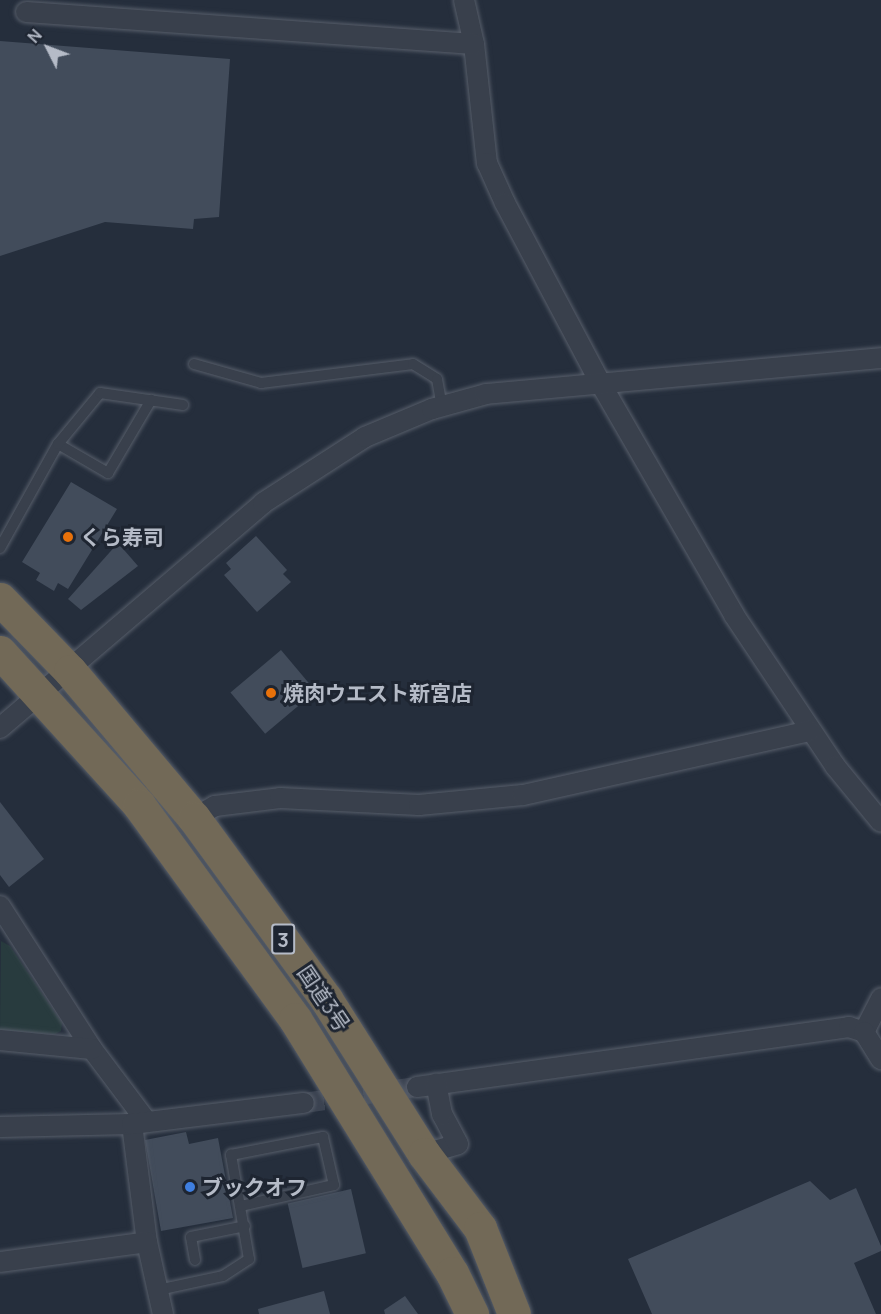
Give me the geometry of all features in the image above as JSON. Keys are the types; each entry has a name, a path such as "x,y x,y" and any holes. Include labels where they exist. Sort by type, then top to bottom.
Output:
{"highway":[{"name":"国道3号","path":"0,599 70,671 194,818 326,999 424,1154 480,1228 514,1314"},
{"name":"国道3号","path":"0,652 42,695 140,805 295,1019 452,1273 472,1314"}],"street":[{"path":"464,0 474,44 487,163 602,386 734,615 810,731 881,822"},
{"path":"26,12 474,44"},
{"path":"0,728 42,695 263,503 365,436 442,406 486,394 602,386 881,358"},
{"path":"194,818 215,806 280,798 419,805 523,795 810,731"},
{"path":"0,906 7,929 92,1049 139,1123 147,1242 163,1314"},
{"path":"864,1032 881,998"},
{"path":"424,1154 458,1144 426,1086 849,1027 864,1032 881,1059"},
{"path":"0,1040 92,1049"},
{"path":"0,1127 139,1123 304,1103"},
{"path":"0,1262 147,1242"}],"lane":[{"path":"194,364 261,383 413,364 437,379 442,406"},
{"path":"0,548 58,444 100,393 183,405"},
{"path":"58,444 108,473 151,400"},
{"path":"158,1290 223,1276 249,1259 231,1155 323,1137 334,1185 241,1206"},
{"path":"195,1260 191,1237 245,1226"}],"shaded area":[{"path":"1,941 10,946 62,1023 61,1031 55,1034 0,1030"}],"building":[{"path":"0,41 230,59 219,217 194,219 193,229 105,222 0,256"},
{"name":"くら寿司","path":"71,482 117,509 68,589 58,583 54,591 36,580 40,573 22,562"},
{"path":"256,536 287,570 283,574 291,582 257,612 224,575 231,569 226,563"},
{"path":"118,543 138,566 81,610 68,599"},
{"path":"281,650 316,691 265,734 230,692"},
{"path":"0,802 44,859 9,887 0,875"},
{"name":"ブックオフ","path":"186,1132 189,1144 218,1138 233,1218 161,1231 145,1140"},
{"path":"810,1181 830,1200 856,1188 881,1246 881,1251 854,1263 876,1314 652,1314 628,1259"},
{"path":"351,1189 366,1253 303,1268 288,1204"},
{"path":"324,1291 330,1314 259,1314 258,1309"},
{"path":"405,1296 418,1314 385,1314 384,1310"}],"tunnel":[{"path":"304,1103 417,1087"}],"place":[{"name":"くら寿司","path":"68,537"},
{"name":"焼肉ウエスト新宮店","path":"271,693"},
{"name":"ブックオフ","path":"190,1187"}]}
